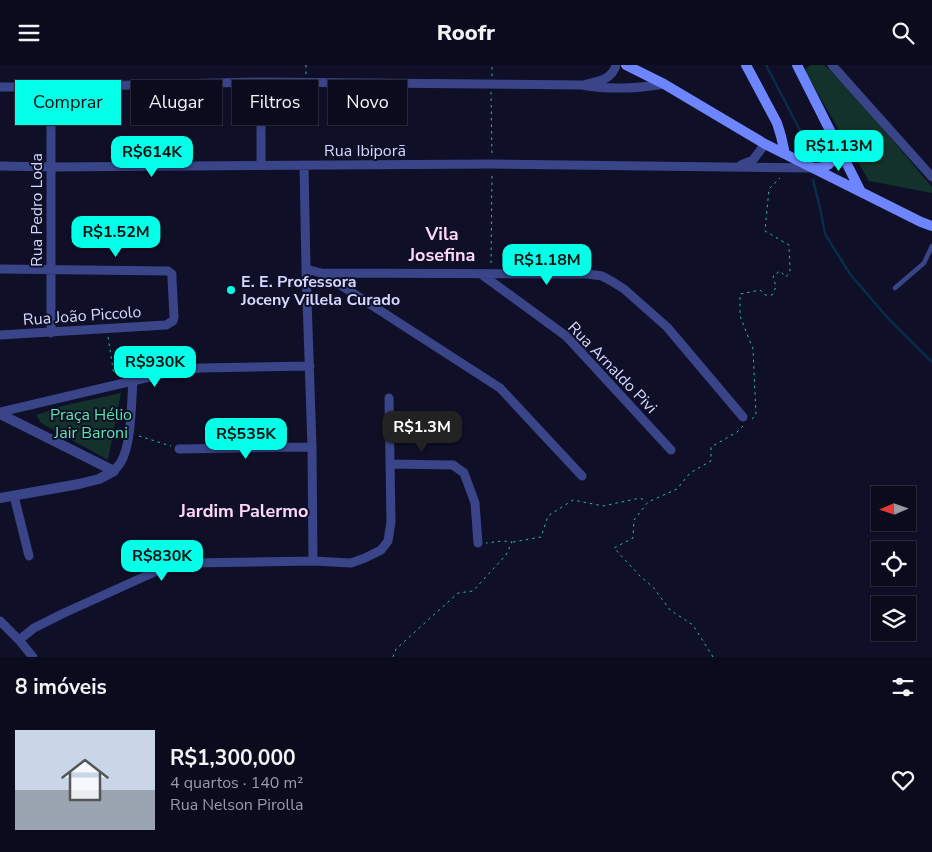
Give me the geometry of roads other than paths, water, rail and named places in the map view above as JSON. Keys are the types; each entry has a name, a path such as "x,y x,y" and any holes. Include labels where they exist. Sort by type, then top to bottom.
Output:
{"main road":[{"path":"626,65 664,84 765,144 932,226"},
{"path":"746,65 777,123 785,154"},
{"path":"797,65 860,190"},
{"path":"813,168 826,166 832,162 836,144"}],"street":[{"path":"582,85 601,81 612,75 616,65"},
{"path":"832,65 932,177"},
{"path":"121,85 232,83"},
{"path":"318,83 582,85 601,88 641,88 664,84"},
{"path":"0,87 15,87"},
{"name":"Rua Pedro Loda","path":"51,125 51,333"},
{"path":"261,125 261,165"},
{"name":"Rua Ibiporã","path":"731,168 753,160 765,144"},
{"name":"Rua Ibiporã","path":"0,166 492,164 813,168"},
{"path":"304,165 312,447 313,561"},
{"path":"0,269 51,270"},
{"path":"306,269 321,273 588,274 602,276 624,289 667,327 745,421"},
{"name":"Rua João Piccolo","path":"0,335 166,325 173,321 172,274 168,271 51,270"},
{"path":"321,273 500,388 582,476"},
{"name":"Rua Arnaldo Pivi","path":"481,274 566,336 671,450"},
{"path":"0,413 176,371 200,368 310,366"},
{"path":"0,498 79,484 99,479 114,471 121,463 129,433 133,381"},
{"path":"19,641 34,628 64,613 159,570 173,566 188,563 313,561 351,563 381,550 388,541 391,523 389,398"},
{"path":"0,413 114,471"},
{"path":"179,449 312,447"},
{"path":"390,464 453,465 464,473 475,503 478,543"},
{"path":"14,496 29,556"},
{"path":"0,621 33,657"}],"lane":[{"path":"894,288 924,263 932,246"}],"waterway":[{"path":"766,65 806,142"},
{"path":"813,180 825,234 850,274 886,316 932,362"}],"place":[{"name":"E. E. Professora Joceny Villela Curado","path":"231,290"}],"district":[{"name":"Vila Josefina","path":"442,244"},
{"name":"Jardim Palermo","path":"244,511"}],"park label":[{"name":"Praça Hélio Jair Baroni","path":"91,423"}]}
